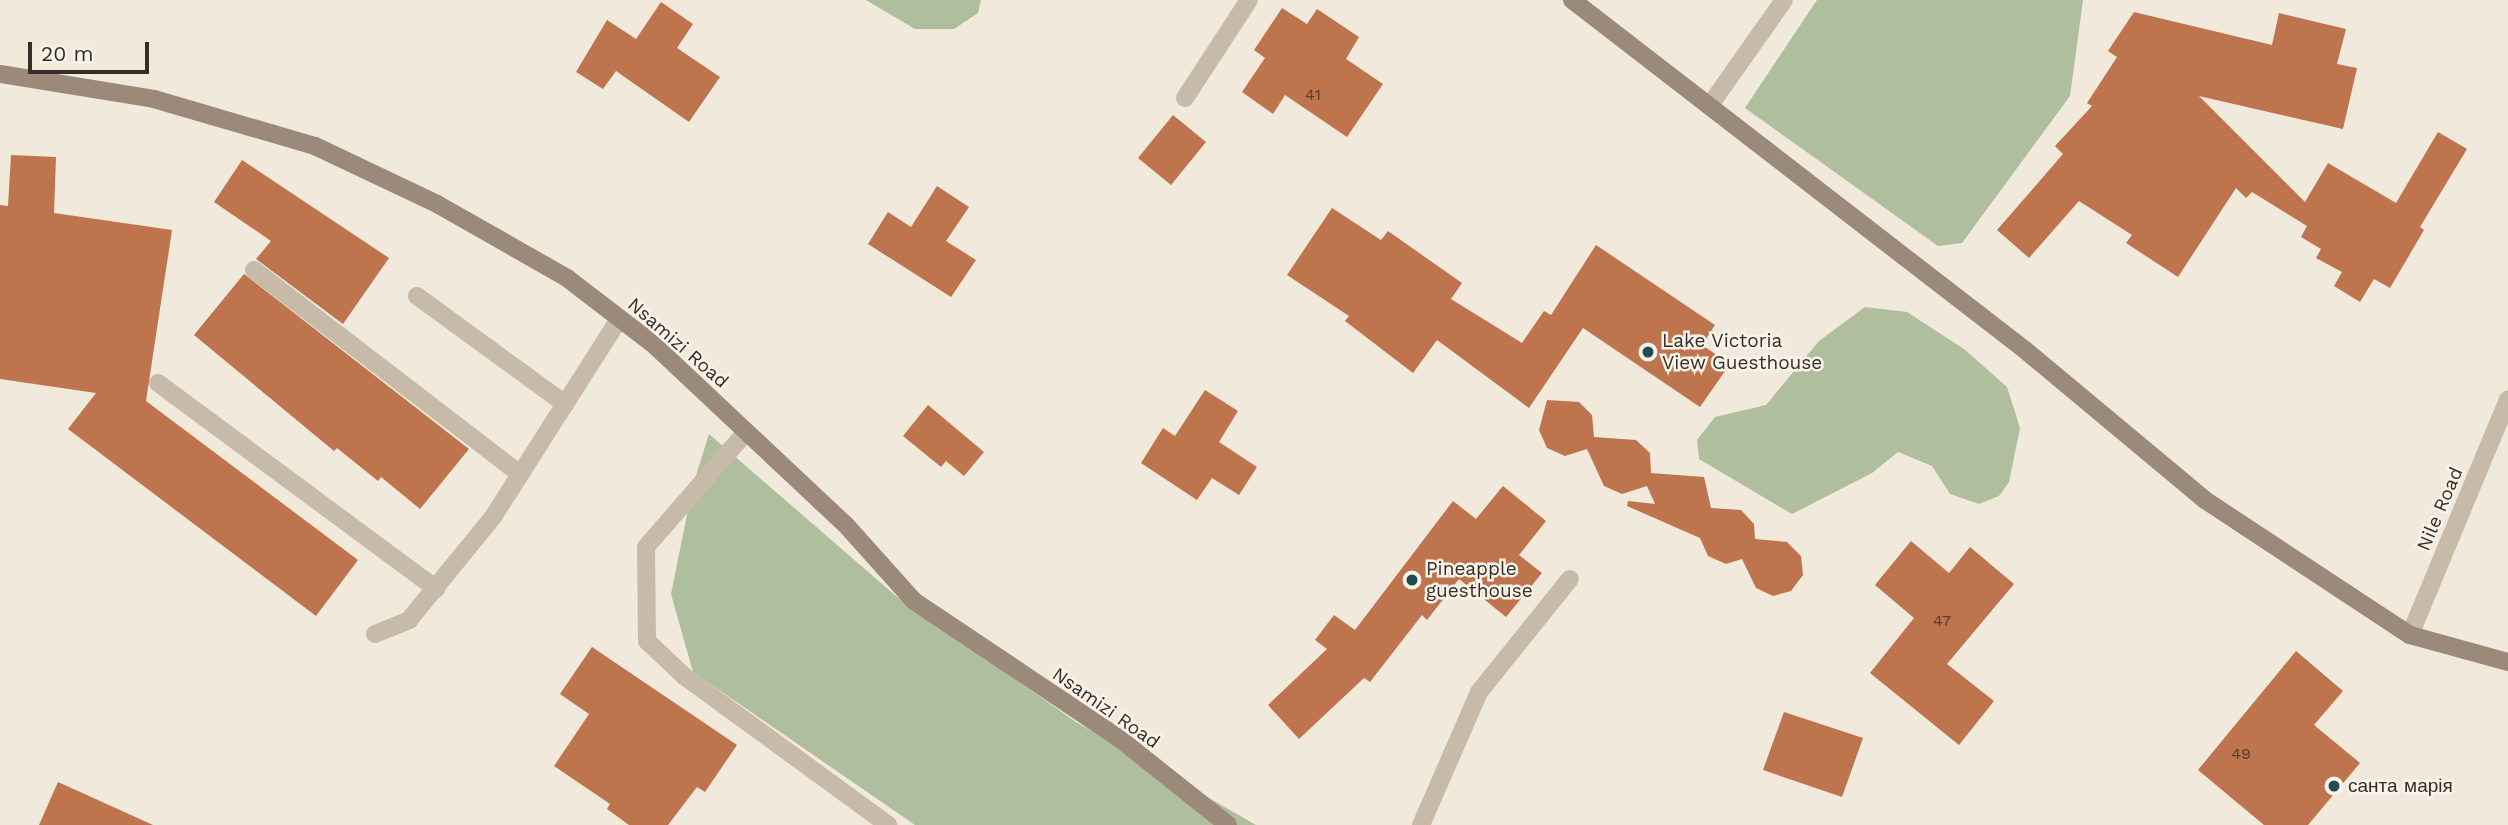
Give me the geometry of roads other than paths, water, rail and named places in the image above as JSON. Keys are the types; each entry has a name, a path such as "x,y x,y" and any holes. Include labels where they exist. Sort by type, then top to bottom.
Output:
{"street":[{"path":"1185,98 1249,0"},
{"path":"1572,0 2025,349 2205,500 2410,635 2508,662"},
{"path":"1710,105 1784,0"},
{"name":"Nsamizi Road","path":"0,75 154,99 315,146 460,218 567,278 653,344 845,524 914,601 1120,739 1228,825"},
{"path":"254,270 520,474"},
{"path":"417,296 565,404"},
{"path":"376,634 409,620 493,517 619,319"},
{"path":"158,383 436,589"},
{"name":"Nile Road","path":"2410,635 2508,400"},
{"path":"746,432 646,547 647,640 684,676 888,825"},
{"path":"1421,825 1479,692 1570,579"}],"place":[{"name":"Lake Victoria View Guesthouse","path":"1648,352"},
{"name":"Pineapple guesthouse","path":"1412,580"},
{"name":"санта марія","path":"2334,786"}]}
